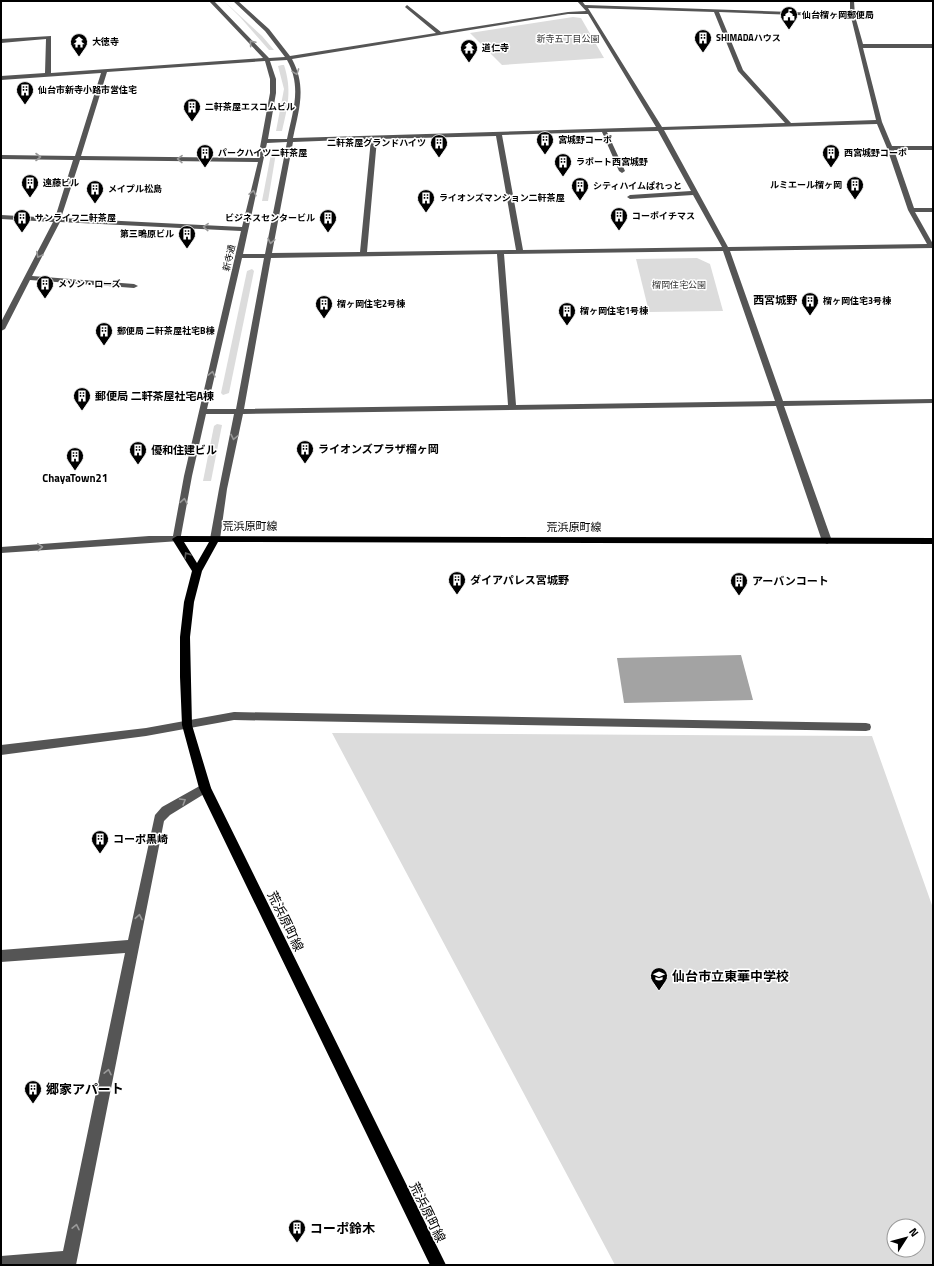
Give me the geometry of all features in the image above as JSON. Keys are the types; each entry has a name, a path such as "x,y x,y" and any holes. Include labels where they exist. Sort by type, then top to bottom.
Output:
{"main road":[{"name":"荒浜原町線","path":"177,539 933,541"},
{"path":"177,539 197,571"},
{"name":"荒浜原町線","path":"215,539 197,571 189,602 185,637 187,725 205,788 438,1265"}],"street":[{"name":"新寺通","path":"177,539 188,476 261,160 273,93 273,79 267,59 211,1"},
{"path":"215,539 223,489 269,256 299,92 298,76 290,58 276,40 235,1"},
{"path":"579,1 588,9 660,129 726,249 827,541"},
{"path":"239,256 932,246 911,210 890,148 879,122 853,16 852,1"},
{"path":"407,6 440,34"},
{"path":"1,78 290,58 588,9 716,11 853,16"},
{"path":"716,11 740,71 788,124"},
{"path":"1,41 49,37 48,74"},
{"path":"860,46 933,46"},
{"path":"1,329 57,220 105,70"},
{"path":"265,141 879,122"},
{"path":"604,131 622,171"},
{"path":"499,134 520,251"},
{"path":"363,254 374,138"},
{"path":"890,148 933,148"},
{"path":"1,157 261,160"},
{"path":"630,197 695,193"},
{"path":"911,210 933,210"},
{"path":"1,217 245,229"},
{"path":"500,252 512,408"},
{"path":"27,278 134,286"},
{"path":"203,412 933,401"},
{"path":"1,550 149,539 177,539"},
{"path":"1,750 146,732 234,716 866,727"},
{"path":"1,1264 69,1261 159,819 166,811 205,788"},
{"path":"1,956 134,946"}],"green space":[{"path":"224,1 262,36 274,50 269,50"},
{"name":"新寺五丁目公園","path":"573,17 581,18 604,58 502,65 470,33"},
{"path":"284,65 288,82 288,98 282,131 276,131 284,89 278,66"},
{"path":"276,153 268,201 262,201 271,154"},
{"name":"榴岡住宅公園","path":"697,258 710,264 723,311 649,312 636,259"},
{"path":"252,269 254,271 229,393 223,395 221,393 247,271"},
{"path":"217,424 222,425 211,481 203,481 214,426"},
{"name":"仙台市立東華中学校","path":"332,733 872,736 933,908 933,1265 615,1265"}],"shaded area":[{"path":"741,655 753,700 624,703 617,658"}],"place":[{"name":"仙台榴ヶ岡郵便局","path":"789,30"},
{"name":"SHIMADAハウス","path":"703,53"},
{"name":"大徳寺","path":"79,57"},
{"name":"道仁寺","path":"469,63"},
{"name":"仙台市新寺小路市営住宅","path":"25,105"},
{"name":"二軒茶屋エスコムビル","path":"192,122"},
{"name":"宮城野コーポ","path":"545,155"},
{"name":"二軒茶屋グランドハイツ","path":"439,158"},
{"name":"パークハイツ二軒茶屋","path":"205,168"},
{"name":"西宮城野コーポ","path":"831,168"},
{"name":"ラポート西宮城野","path":"563,177"},
{"name":"遠藤ビル","path":"30,198"},
{"name":"ルミエール榴ヶ岡","path":"855,200"},
{"name":"シティハイムぱれっと","path":"580,201"},
{"name":"メイプル松島","path":"95,204"},
{"name":"ライオンズマンション二軒茶屋","path":"426,213"},
{"name":"コーポイチマス","path":"619,231"},
{"name":"サンライフ二軒茶屋","path":"22,233"},
{"name":"ビジネスセンタービル","path":"328,233"},
{"name":"第三鴫原ビル","path":"187,249"},
{"name":"メゾン・ローズ","path":"45,299"},
{"name":"榴ヶ岡住宅3号棟","path":"810,316"},
{"name":"榴ヶ岡住宅2号棟","path":"324,319"},
{"name":"榴ヶ岡住宅1号棟","path":"567,326"},
{"name":"郵便局 二軒茶屋社宅B棟","path":"104,346"},
{"name":"郵便局 二軒茶屋社宅A棟","path":"82,411"},
{"name":"ライオンズプラザ榴ヶ岡","path":"305,464"},
{"name":"優和住建ビル","path":"138,465"},
{"name":"ChayaTown21","path":"75,471"},
{"name":"ダイアパレス宮城野","path":"457,595"},
{"name":"アーバンコート","path":"739,596"},
{"name":"コーポ黒崎","path":"100,854"},
{"name":"仙台市立東華中学校","path":"659,991"},
{"name":"郷家アパート","path":"33,1104"},
{"name":"コーポ鈴木","path":"297,1243"}],"district":[{"name":"西宮城野","path":"775,300"}]}
